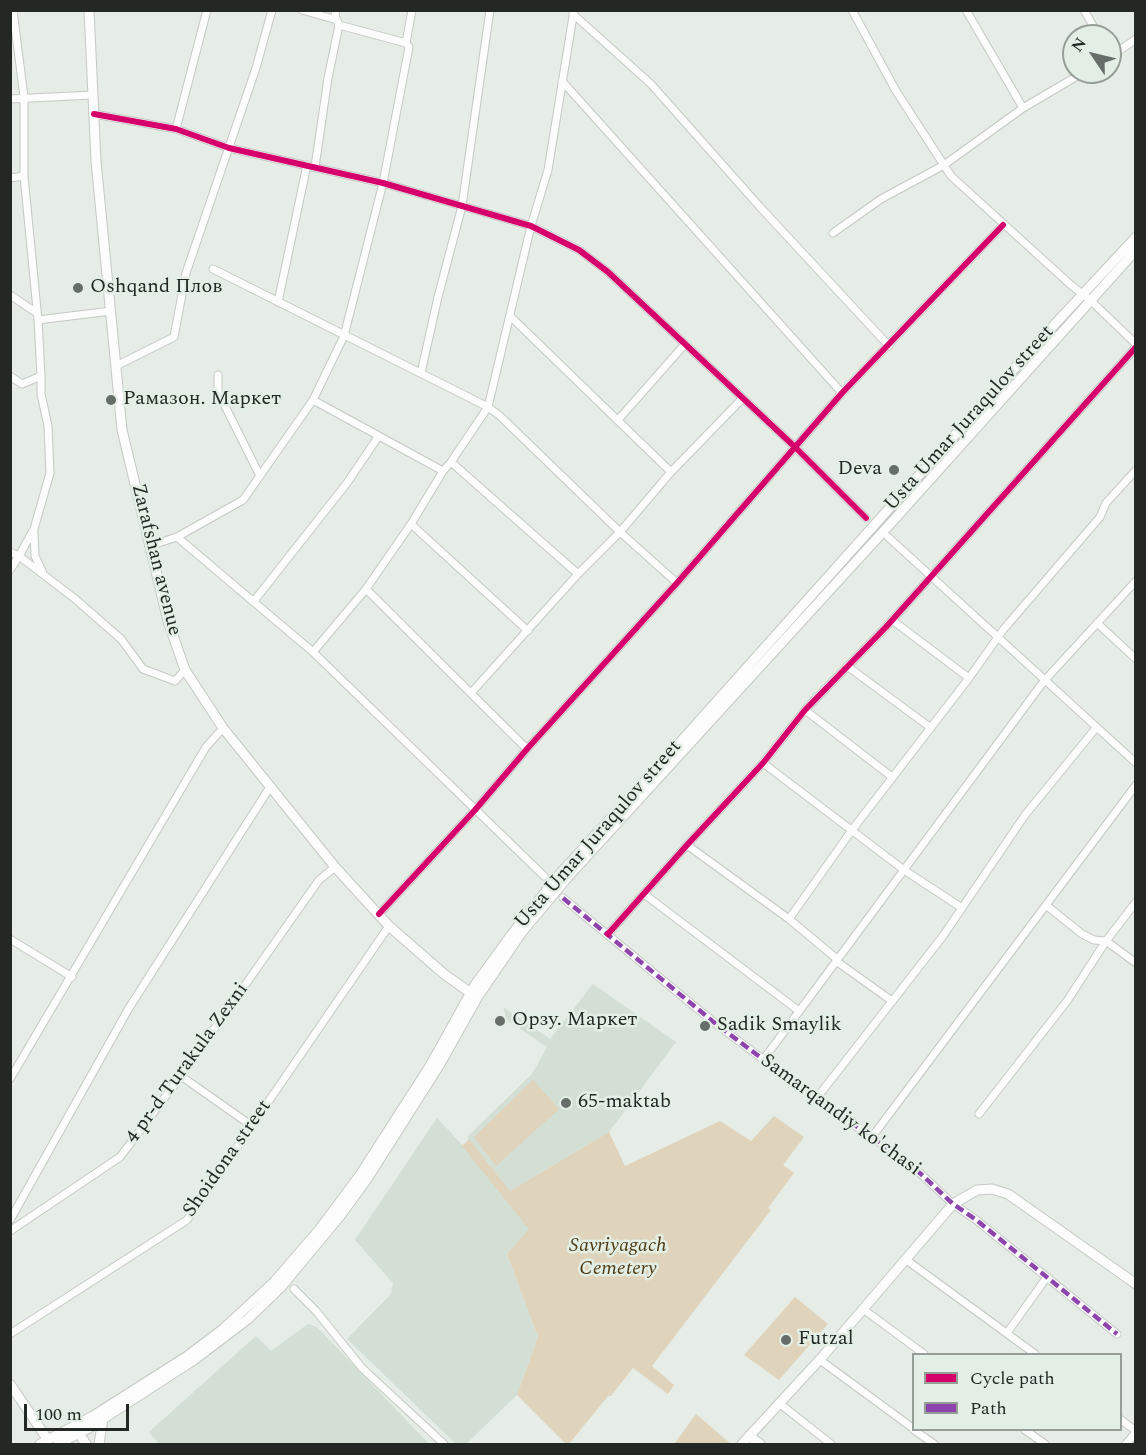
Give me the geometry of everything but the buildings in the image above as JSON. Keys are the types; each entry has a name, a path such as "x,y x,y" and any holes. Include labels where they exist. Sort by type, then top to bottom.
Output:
{"main road":[{"name":"Zarafshan avenue","path":"89,10 94,114 122,430 168,621 185,670 223,728 335,867 389,926 444,974 474,995"},
{"name":"Usta Umar Juraqulov street","path":"57,1441 77,1430 205,1343 240,1315 274,1282 333,1212 360,1175 474,995 522,932 567,878 887,527 1087,297 1136,237"},
{"name":"Usta Umar Juraqulov street","path":"1087,297 1136,250"},
{"name":"Usta Umar Juraqulov street","path":"77,1430 103,1419 213,1347 248,1319 281,1287 340,1216 367,1179 440,1064 474,995"},
{"path":"742,1444 820,1360 953,1204 977,1190 992,1189 1008,1194 1136,1284"},
{"path":"10,1384 57,1441"},
{"path":"99,1444 103,1419"},
{"path":"77,1430 86,1444"},
{"path":"750,1436 760,1444"}],"street":[{"path":"10,570 34,530 50,473 48,426 41,394 38,317 24,176 24,97 13,10"},
{"path":"177,129 207,10"},
{"path":"116,366 174,337 186,273 256,68 272,10"},
{"path":"302,10 406,43"},
{"path":"278,302 311,166 338,23 335,16 336,10"},
{"path":"150,546 177,537 243,500 313,400 344,336 383,183 409,47 406,43 412,10"},
{"path":"421,373 440,288 462,206 490,10"},
{"path":"608,934 763,763 805,710 892,620 1136,345 1087,297 1003,225 951,176 896,91 852,10"},
{"path":"966,10 1023,108"},
{"path":"1084,10 1092,24"},
{"path":"312,652 366,589 488,407 531,226 548,170 573,12"},
{"path":"573,12 651,84 888,346"},
{"path":"1122,48 1136,39"},
{"path":"562,81 843,393"},
{"path":"833,232 881,199 944,165 1023,108 1064,84"},
{"path":"10,99 93,95"},
{"path":"94,114 177,129 229,148 383,183 531,226 579,250 608,272 796,448 866,518"},
{"path":"10,178 24,176"},
{"path":"379,914 476,810 526,749 677,583 843,393 1003,225"},
{"path":"213,269 488,407 677,583"},
{"path":"10,295 38,317 111,311"},
{"path":"510,316 671,472"},
{"path":"618,420 685,344"},
{"path":"218,375 218,392 260,476"},
{"path":"10,376 22,384 41,376"},
{"path":"471,693 578,574 620,532 671,472 742,399"},
{"path":"313,400 443,471"},
{"path":"254,601 347,483 378,436"},
{"path":"451,462 578,574"},
{"path":"789,919 852,830 969,678 998,636 1101,517 1106,503 1136,470"},
{"path":"411,524 528,631"},
{"path":"34,530 35,556 43,574"},
{"path":"177,537 312,652 544,876"},
{"path":"888,537 1136,763"},
{"path":"10,552 19,556 74,598 121,639 143,669 175,681 185,670"},
{"path":"763,1060 1044,681 1136,581"},
{"path":"366,589 526,749"},
{"path":"892,620 969,678"},
{"path":"1097,623 1136,659"},
{"path":"847,666 931,728"},
{"path":"805,710 892,777"},
{"path":"10,1079 206,747 223,728"},
{"path":"816,1099 963,908 1025,816 1096,728"},
{"path":"763,763 904,870 963,908"},
{"path":"872,1137 1136,785"},
{"path":"10,1220 129,1008 270,787"},
{"path":"687,845 789,919 836,960 892,1001"},
{"name":"4 pr-d Turakula Zexni","path":"10,1231 120,1157 181,1076 319,880 335,867"},
{"path":"644,894 799,1011"},
{"name":"Samarqandiy ko'chasi","path":"563,898 716,1024 921,1174 953,1204 975,1219 1117,1334"},
{"path":"979,1114 1067,1001 1106,941 1136,903"},
{"path":"1046,905 1082,934 1094,940 1106,941 1136,963"},
{"name":"Shoidona street","path":"10,1334 187,1220 389,926"},
{"path":"10,939 72,977"},
{"path":"181,1076 252,1126"},
{"path":"905,1259 1034,1353"},
{"path":"1007,1333 1047,1277"},
{"path":"294,1289 316,1311 362,1368 444,1444"},
{"path":"863,1309 923,1353"},
{"path":"820,1360 912,1428"},
{"path":"779,1404 831,1444"},
{"path":"1122,1421 1136,1432 1126,1444"},
{"path":"917,1431 934,1444"},
{"path":"1026,1431 1045,1444"}],"shaded area":[{"name":"65-maktab","path":"593,984 676,1042 609,1132 510,1191 467,1137 532,1074 547,1047 507,1020 503,1007 550,1039"},
{"path":"437,1118 468,1151 530,1229 507,1254 538,1337 517,1395 466,1444 456,1444 347,1339 391,1294 393,1283 355,1240"},
{"path":"308,1324 317,1327 429,1444 159,1444 149,1432 256,1336 271,1351"}],"green space":[{"path":"533,1080 559,1109 496,1166 474,1137"},
{"name":"Savriyagach Cemetery","path":"774,1116 804,1137 783,1165 794,1173 768,1208 771,1210 652,1366 674,1385 668,1394 633,1368 569,1444 566,1444 517,1395 538,1337 507,1254 529,1229 462,1146 469,1139 510,1191 609,1132 625,1166 720,1121 751,1141"},
{"name":"Futzal","path":"795,1297 828,1324 779,1380 744,1355"},
{"path":"696,1414 731,1444 674,1444"}],"marked path":[{"path":"563,898 716,1024 921,1174 953,1204 975,1219 1117,1334"}],"cycle path":[{"path":"94,114 176,129 229,148 383,183 531,226 579,250 608,272 796,448 866,518"},
{"path":"379,914 677,583 842,393 1003,225"},
{"path":"608,934 763,763 805,710 886,627 1136,347"}],"place":[{"name":"Oshqand Плов","path":"78,288"},
{"name":"Рамазон. Маркет","path":"111,400"},
{"name":"Deva","path":"894,470"},
{"name":"Орзу. Маркет","path":"500,1021"},
{"name":"Sadik Smaylik","path":"705,1026"},
{"name":"65-maktab","path":"566,1103"},
{"name":"Futzal","path":"786,1340"}]}
